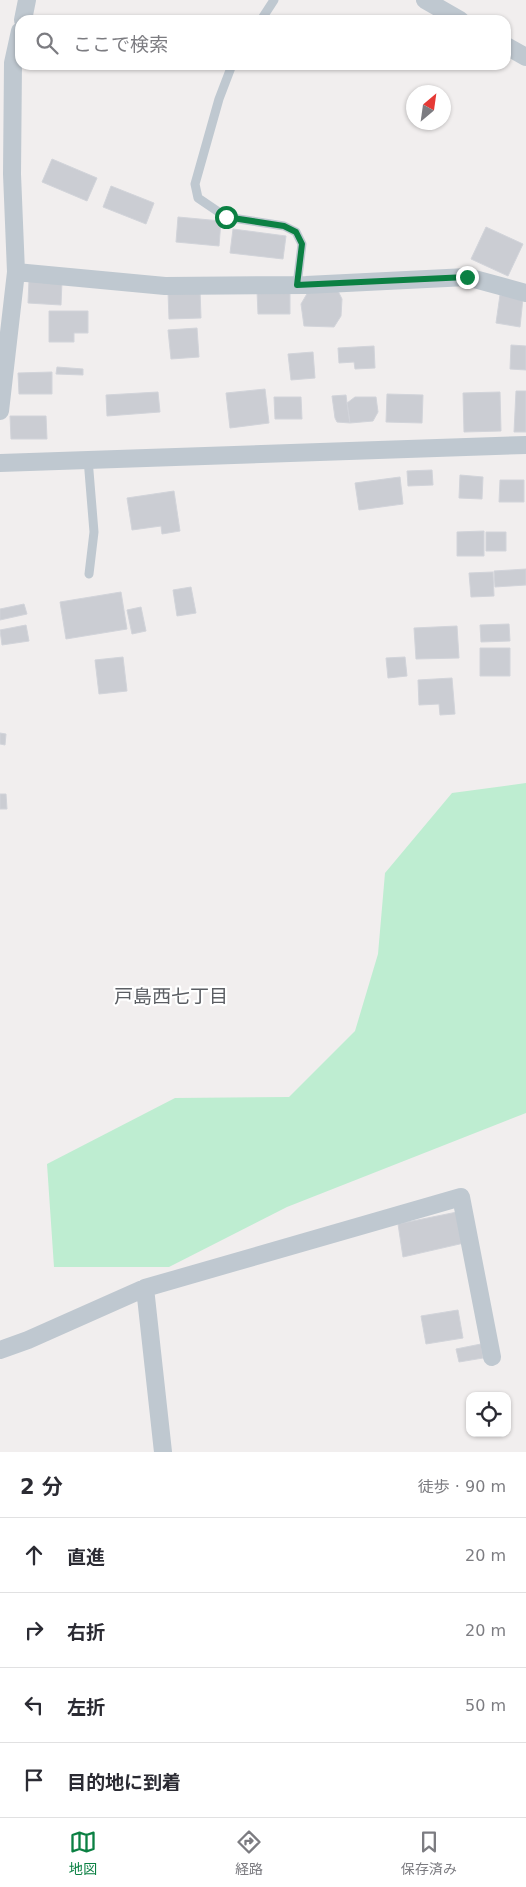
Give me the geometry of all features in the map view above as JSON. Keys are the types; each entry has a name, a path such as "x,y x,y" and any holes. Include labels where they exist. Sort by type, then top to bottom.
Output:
{"street":[{"path":"24,15 27,0"},
{"path":"425,0 451,15"},
{"path":"511,49 526,57"},
{"path":"0,411 16,272 6,185 15,54"},
{"path":"16,272 165,286 297,285 467,277 526,293"},
{"path":"0,462 526,445"},
{"path":"0,1350 28,1340 144,1288 461,1197 492,1357"},
{"path":"144,1288 163,1452"}],"lane":[{"path":"264,15 274,0"},
{"path":"230,70 219,99 195,184 198,198 226,217 284,226 296,232 302,244 297,285"},
{"path":"88,459 94,532 89,574"}],"green space":[{"path":"526,783 526,1113 287,1207 169,1267 54,1267 47,1164 175,1098 289,1097 355,1031 378,954 385,873 452,793"}],"building":[{"path":"52,159 97,178 87,201 42,182"},
{"path":"111,186 154,203 146,224 103,207"},
{"path":"178,217 221,221 219,246 176,242"},
{"path":"486,227 523,244 508,276 471,259"},
{"path":"233,229 286,236 283,259 230,253"},
{"path":"29,280 62,281 61,305 28,303"},
{"path":"200,290 201,318 169,319 168,292"},
{"path":"290,290 290,314 258,314 257,291"},
{"path":"338,291 342,299 341,316 334,327 304,326 301,304 308,292"},
{"path":"500,295 523,298 520,327 496,323"},
{"path":"49,311 88,311 88,333 74,333 74,342 49,342"},
{"path":"197,328 199,357 171,359 168,330"},
{"path":"511,345 526,346 526,370 510,369"},
{"path":"374,346 375,368 355,369 354,362 339,363 338,348"},
{"path":"313,352 315,378 291,380 288,354"},
{"path":"57,367 83,369 83,375 56,374"},
{"path":"52,372 52,394 19,394 18,373"},
{"path":"265,389 269,423 230,428 226,393"},
{"path":"516,391 526,391 526,432 514,432"},
{"path":"158,392 160,412 107,416 106,395"},
{"path":"500,392 501,431 464,432 463,393"},
{"path":"387,394 423,395 422,423 386,422"},
{"path":"346,395 350,423 337,422 332,396"},
{"path":"274,397 301,397 302,419 275,419"},
{"path":"355,397 376,397 378,412 373,421 350,423 347,403"},
{"path":"10,416 46,416 47,439 11,439"},
{"path":"432,470 433,485 408,486 407,471"},
{"path":"460,475 483,477 482,499 459,498"},
{"path":"400,477 403,504 359,510 355,483"},
{"path":"500,480 524,480 524,502 499,502"},
{"path":"174,491 180,531 162,534 161,526 132,530 127,498"},
{"path":"484,531 484,556 457,556 457,532"},
{"path":"486,532 506,532 506,551 486,551"},
{"path":"526,569 526,585 495,587 494,571"},
{"path":"493,572 494,596 471,597 469,573"},
{"path":"191,587 196,613 177,616 173,590"},
{"path":"121,592 127,629 66,639 60,602"},
{"path":"24,604 27,614 0,620 0,609"},
{"path":"141,607 146,631 132,634 127,610"},
{"path":"509,624 510,641 481,642 480,625"},
{"path":"26,625 29,641 2,645 0,630"},
{"path":"457,626 459,658 416,659 414,628"},
{"path":"480,648 510,648 510,676 480,676"},
{"path":"123,657 127,691 99,694 95,660"},
{"path":"405,657 407,676 388,678 386,658"},
{"path":"452,678 455,714 440,715 439,704 419,705 418,680"},
{"path":"0,733 6,734 5,745 0,744"},
{"path":"0,794 6,794 7,809 0,809"},
{"path":"457,1212 464,1243 403,1257 398,1224"},
{"path":"458,1310 463,1338 426,1344 421,1316"},
{"path":"481,1344 483,1358 459,1362 456,1349"}],"district":[{"name":"戸島西七丁目","path":"171,996"}],"route":[{"path":"226,217 284,226 296,232 302,244 297,285 467,277"}]}
